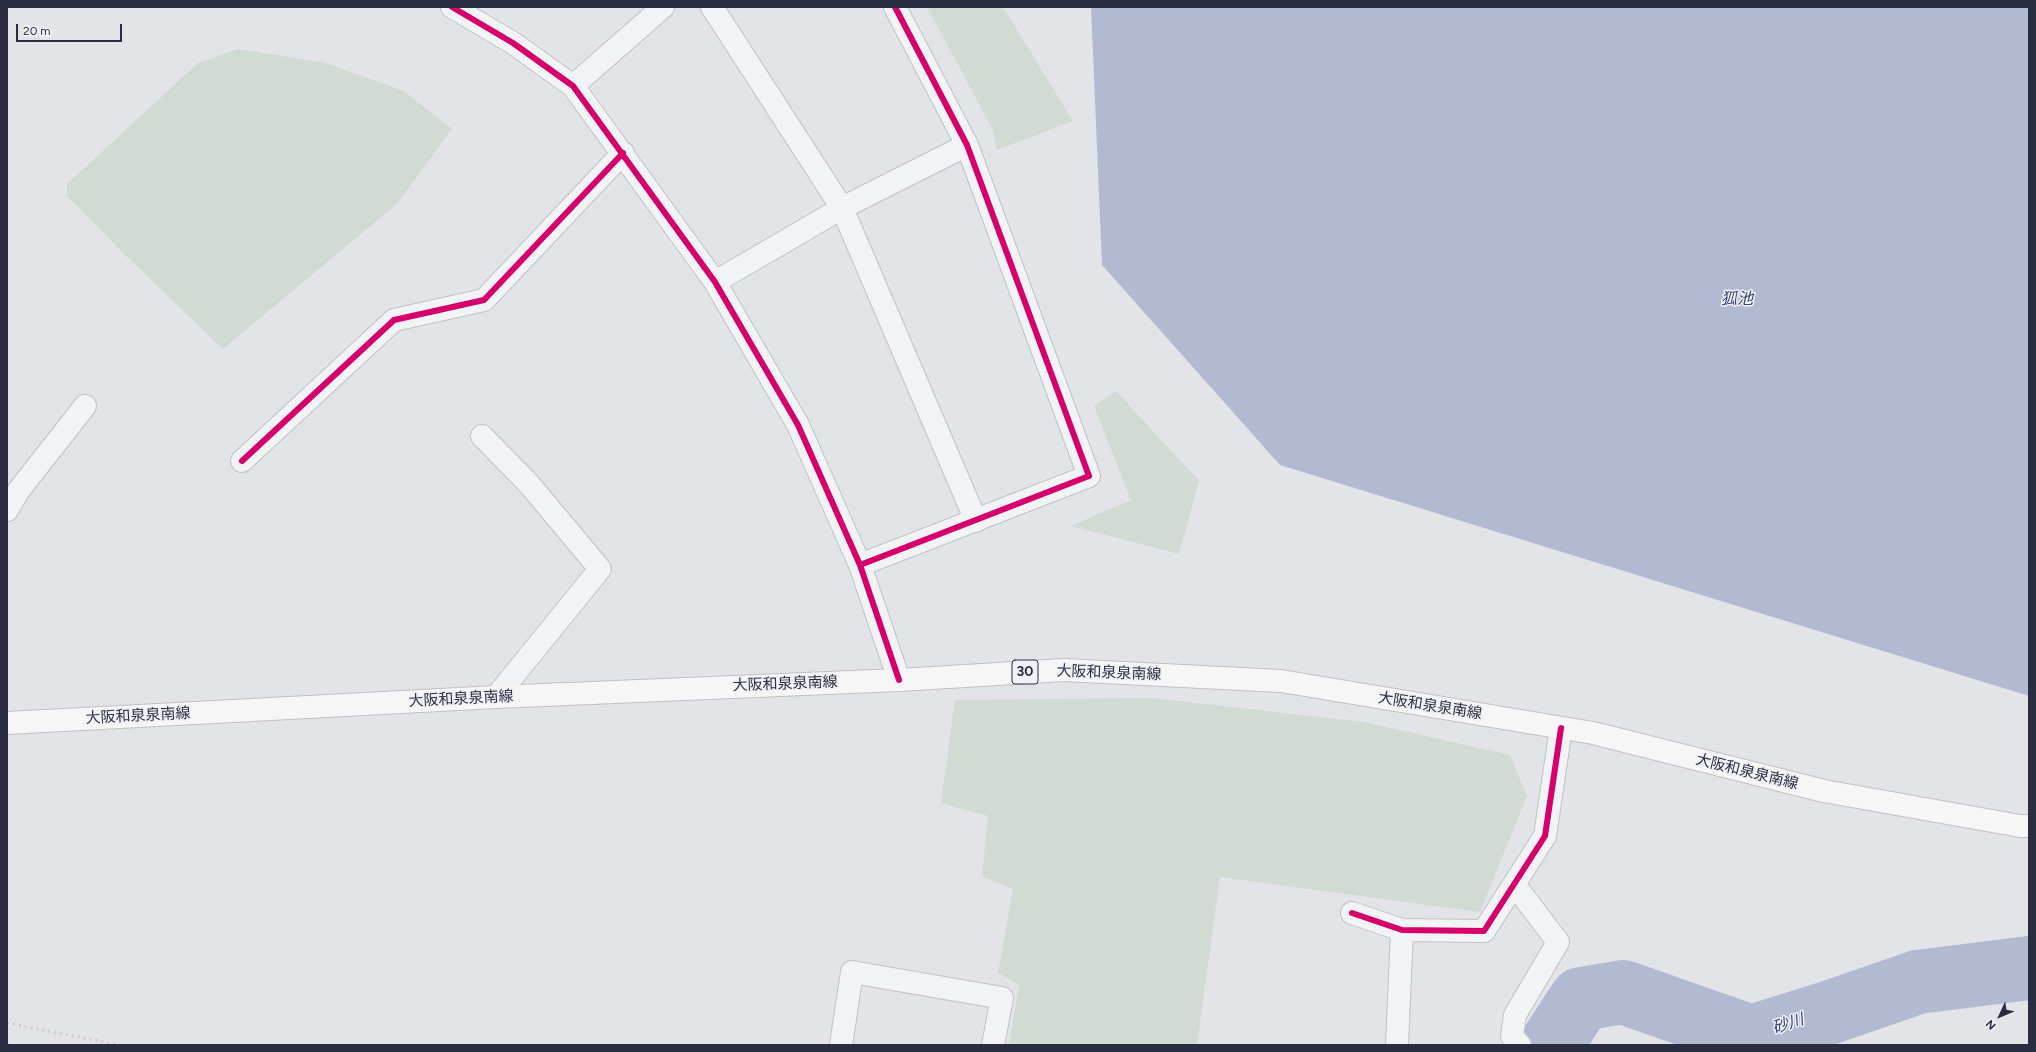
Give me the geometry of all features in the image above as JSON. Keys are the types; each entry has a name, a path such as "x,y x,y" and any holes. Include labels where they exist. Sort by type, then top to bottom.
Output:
{"main road":[{"name":"大阪和泉泉南線","path":"7,723 496,697 899,680 1064,670 1281,681 1593,733 1824,791 2020,826 2029,826"}],"street":[{"path":"452,7 513,43 573,86 715,282 798,425 860,565 899,680"},
{"path":"573,86 663,7"},
{"path":"712,7 842,208 976,521"},
{"path":"860,565 1089,476 967,145 895,7"},
{"path":"715,282 842,208 967,145"},
{"path":"242,461 394,320 484,300 623,153"},
{"path":"7,510 19,490 85,406"},
{"path":"482,436 529,484 600,569 496,697"},
{"path":"1352,913 1402,930 1484,931 1545,836 1561,728"},
{"path":"1514,884 1558,942 1515,1015 1512,1036 1520,1045"},
{"path":"1397,1045 1402,930"},
{"path":"841,1045 852,972 1002,998 994,1045"}],"shaded area":[{"path":"927,7 1003,7 1073,121 997,150 993,130"},
{"path":"238,49 326,63 404,91 452,129 397,204 223,349 126,256 67,196 67,184 198,63"},
{"path":"1116,391 1199,481 1179,554 1071,526 1131,500 1094,406"},
{"path":"1151,698 1364,722 1510,755 1527,796 1480,912 1220,877 1197,1045 1009,1045 1019,985 998,973 1013,889 982,876 988,816 941,803 955,700"}],"water":[{"name":"狐池","path":"1091,7 2029,7 2029,696 1280,465 1102,265"}],"waterway":[{"name":"砂川","path":"1551,1045 1581,999 1623,992 1751,1037 1828,1013 1918,982 2029,968"}],"railway":[{"path":"7,1023 120,1045"},
{"path":"7,1044 12,1045"}],"cycle path":[{"path":"452,7 513,43 573,86 715,282 798,425 860,565 899,680"},
{"path":"860,565 1089,476 967,145 895,7"},
{"path":"242,461 394,320 484,300 623,153"},
{"path":"1352,913 1402,930 1484,931 1545,836 1561,728"}]}
